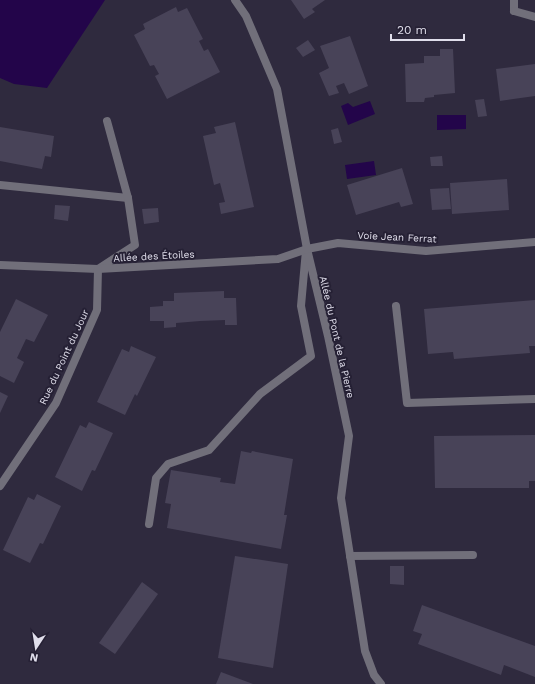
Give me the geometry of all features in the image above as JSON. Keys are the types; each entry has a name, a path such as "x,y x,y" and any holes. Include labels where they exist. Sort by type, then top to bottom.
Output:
{"street":[{"name":"Allée du Pont de la Pierre","path":"235,0 246,16 277,89 306,249 328,336 349,436 341,498 364,651 374,675 381,684"},
{"path":"514,0 514,12 535,17"},
{"path":"98,270 136,245 128,198 107,121"},
{"path":"0,186 128,198"},
{"name":"Voie Jean Ferrat","path":"306,249 338,243 426,251 535,242"},
{"name":"Allée des Étoiles","path":"0,265 98,270 278,259 306,249"},
{"path":"149,524 156,478 168,464 209,450 260,394 311,356 301,306 306,249"},
{"name":"Rue du Point du Jour","path":"0,486 56,403 97,310 98,270"},
{"path":"396,306 407,403 535,399"},
{"path":"350,556 473,556"}],"shaded area":[{"path":"0,0 105,0 47,88 14,84 0,78"},
{"path":"370,101 375,114 348,125 341,106 348,103 353,107"},
{"path":"437,115 466,115 466,129 437,130"},
{"path":"374,161 376,175 347,179 345,165"}],"building":[{"path":"291,0 325,0 312,9 315,12 304,19"},
{"path":"176,7 178,12 187,8 203,39 199,41 204,51 208,49 220,72 167,99 155,76 159,74 154,65 150,66 134,35 145,29 143,24"},
{"path":"350,36 368,86 349,94 344,83 336,86 339,93 329,96 319,73 329,68 320,46"},
{"path":"308,40 315,50 303,57 296,48"},
{"path":"440,49 453,49 455,93 434,95 434,97 425,98 424,102 406,102 405,64 424,63 424,56 440,56"},
{"path":"535,64 535,96 500,101 496,69"},
{"path":"484,99 487,116 478,117 475,100"},
{"path":"235,122 254,207 221,214 219,203 225,202 220,183 214,185 203,136 216,133 214,127"},
{"path":"0,127 54,136 51,157 45,156 42,169 0,161"},
{"path":"338,128 342,142 334,144 331,130"},
{"path":"442,156 443,166 431,166 430,157"},
{"path":"402,168 413,204 401,207 399,202 356,215 347,185"},
{"path":"507,179 509,210 452,214 450,183"},
{"path":"449,188 451,209 432,210 430,189"},
{"path":"55,205 70,206 68,221 54,219"},
{"path":"158,208 159,222 144,224 142,209"},
{"path":"224,291 224,298 236,298 237,325 225,325 225,320 200,321 176,323 176,327 164,328 164,321 150,321 150,307 163,306 163,301 174,301 174,293"},
{"path":"16,299 48,315 34,342 26,339 17,358 24,362 14,383 0,376 0,332"},
{"path":"535,300 535,346 529,346 530,353 454,359 453,352 428,354 424,309"},
{"path":"131,346 156,357 137,396 135,394 125,415 97,402 122,349 129,352"},
{"path":"0,392 8,396 0,413"},
{"path":"89,422 113,433 95,471 92,470 82,491 55,477 80,425 86,428"},
{"path":"535,435 535,481 529,481 529,488 435,488 434,436"},
{"path":"241,451 251,453 252,451 293,459 284,515 287,515 281,549 167,528 171,504 165,503 171,470 221,478 220,482 235,484"},
{"path":"37,494 61,506 43,544 40,543 30,563 3,550 28,497 34,500"},
{"path":"235,556 288,564 273,668 218,658"},
{"path":"390,566 404,566 404,585 390,584"},
{"path":"142,582 158,594 115,654 99,643"},
{"path":"422,605 535,646 535,677 504,665 501,675 418,644 422,634 413,631"},
{"path":"221,672 253,684 216,684"}]}
